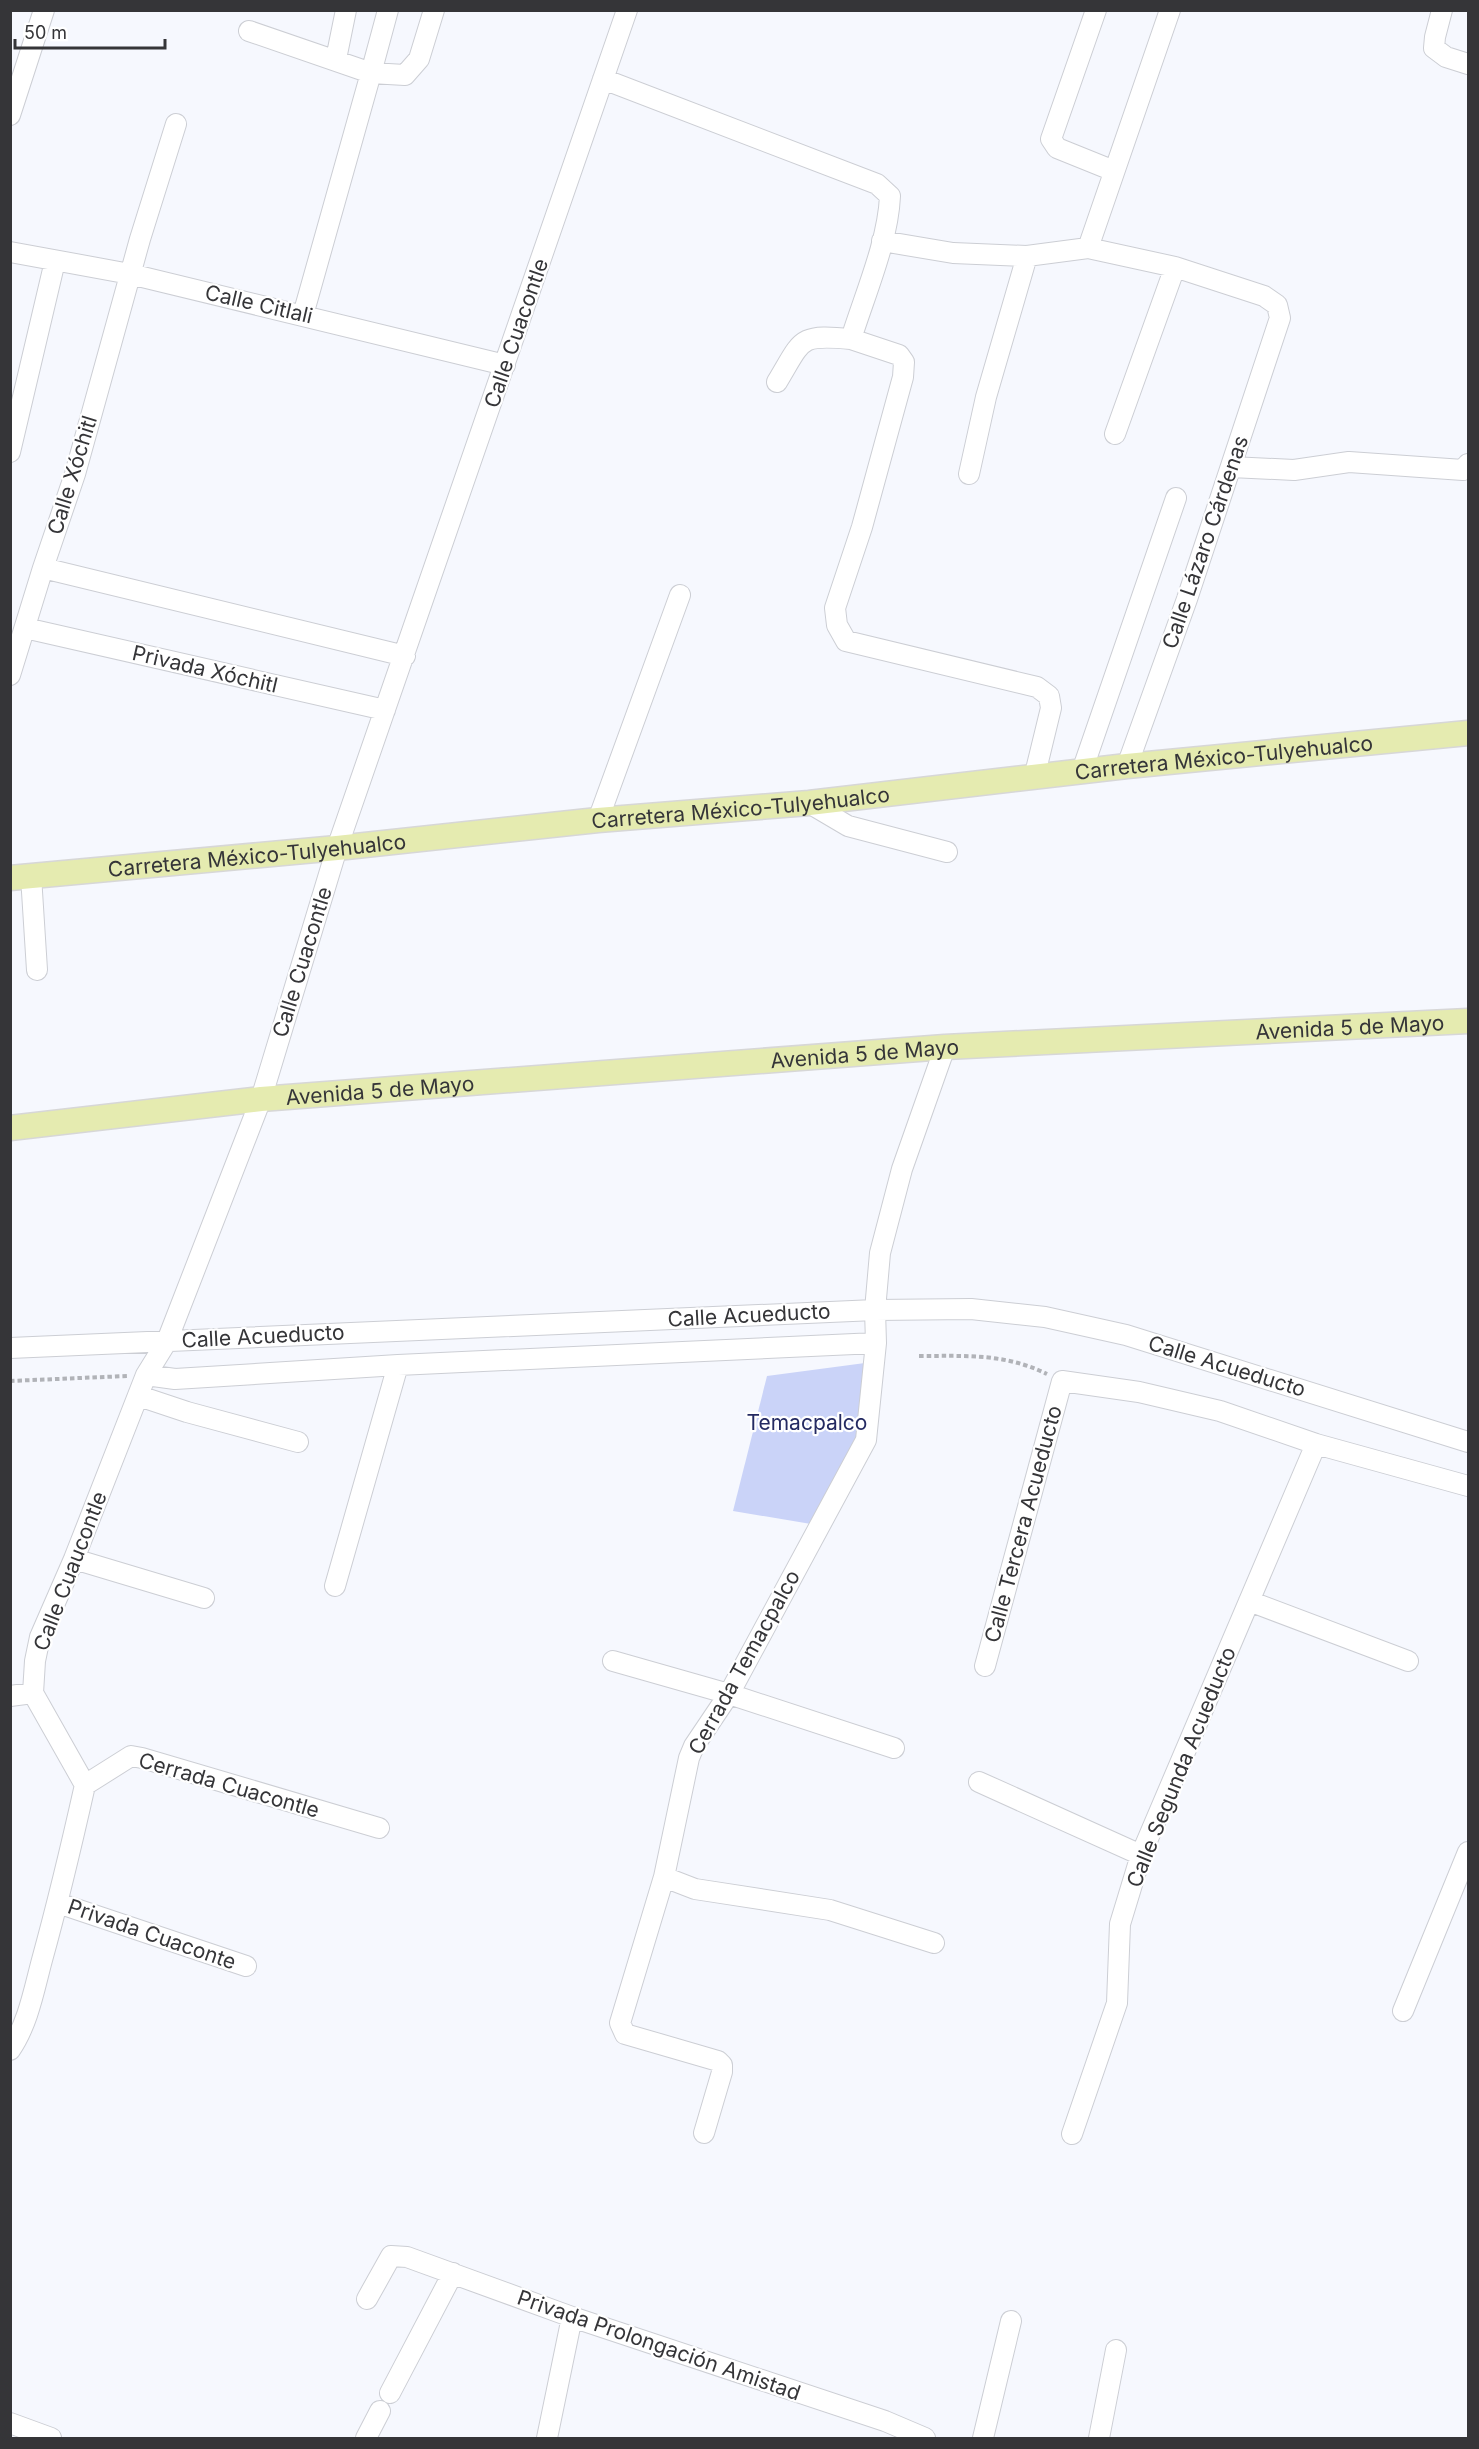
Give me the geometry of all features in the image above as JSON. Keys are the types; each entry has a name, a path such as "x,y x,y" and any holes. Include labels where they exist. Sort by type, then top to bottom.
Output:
{"main road":[{"name":"Carretera México-Tulyehualco","path":"21,877 337,848 598,820 809,803 1034,778 1127,765 1468,733"},
{"name":"Avenida 5 de Mayo","path":"10,1128 261,1099 945,1047 1468,1021"}],"street":[{"path":"10,115 44,10"},
{"path":"336,59 346,10"},
{"path":"303,315 388,10"},
{"path":"249,31 336,59 371,73 405,75 419,59 434,10"},
{"name":"Calle Cuacontle","path":"261,1099 337,848 627,10"},
{"path":"1096,10 1052,139 1058,148 1114,171"},
{"path":"1088,248 1170,10"},
{"path":"1442,10 1434,48 1446,57 1468,64"},
{"path":"603,79 877,184 890,196 882,241 851,339"},
{"name":"Calle Xóchitl","path":"10,675 75,474 130,274 176,124"},
{"path":"882,241 953,253 1027,256 1088,248 1175,267 1115,434"},
{"name":"Calle Citlali","path":"10,252 130,274 505,365"},
{"path":"969,474 986,397 1027,256"},
{"path":"10,452 55,261"},
{"name":"Calle Lázaro Cárdenas","path":"1127,765 1231,467 1280,318 1277,305 1264,296 1175,267"},
{"path":"777,382 800,344 812,337 851,339 899,355 904,362 903,377 862,527 835,608 837,626 846,641 1037,687 1049,696 1051,708 1034,778"},
{"path":"1231,467 1294,470 1349,462 1463,470 1468,464"},
{"path":"1082,771 1176,498"},
{"path":"43,568 405,656"},
{"path":"598,820 680,595"},
{"name":"Privada Xóchitl","path":"25,627 385,710"},
{"path":"809,803 848,826 947,852"},
{"path":"21,877 37,970"},
{"name":"Cerrada Temacpalco","path":"704,2133 722,2065 718,2061 624,2034 620,2023 664,1877 689,1758 694,1746 729,1694 866,1440 876,1343 875,1310 880,1253 900,1180 945,1047"},
{"name":"Calle Cuaucontle","path":"33,1693 35,1660 40,1637 74,1558 146,1375 167,1341 261,1099"},
{"name":"Calle Acueducto","path":"10,1348 875,1310 971,1309 1045,1317 1126,1335 1468,1442"},
{"name":"Calle Acueducto","path":"146,1375 175,1379 398,1365 876,1343"},
{"path":"335,1586 398,1365"},
{"path":"1062,1381 1139,1392 1220,1411 1316,1444 1468,1486"},
{"name":"Calle Tercera Acueducto","path":"985,1666 1062,1381"},
{"path":"139,1396 187,1412 298,1442"},
{"name":"Calle Segunda Acueducto","path":"1072,2134 1117,2003 1120,1924 1141,1855 1316,1444"},
{"path":"74,1558 204,1598"},
{"path":"1249,1601 1407,1660"},
{"path":"613,1661 729,1694 894,1748"},
{"path":"10,1696 33,1693 85,1785 58,1903 29,2008 18,2039 10,2050"},
{"name":"Cerrada Cuacontle","path":"85,1785 131,1756 378,1828"},
{"path":"979,1782 1141,1855"},
{"path":"1403,2011 1468,1852"},
{"path":"664,1877 695,1889 830,1910 934,1943"},
{"name":"Privada Cuaconte","path":"58,1903 246,1966"},
{"name":"Privada Prolongación Amistad","path":"367,2299 391,2256 407,2257 572,2317 885,2421 925,2439"},
{"path":"390,2393 453,2273"},
{"path":"547,2439 572,2317"},
{"path":"983,2439 1011,2321"},
{"path":"1099,2439 1116,2350"},
{"path":"366,2439 380,2411"},
{"path":"10,2423 51,2439"}],"path":[{"path":"919,1356 987,1356 1026,1363 1062,1381"},
{"path":"10,1381 146,1375"}],"green space":[{"name":"Temacpalco","path":"865,1363 857,1436 811,1524 733,1511 767,1376"}]}
